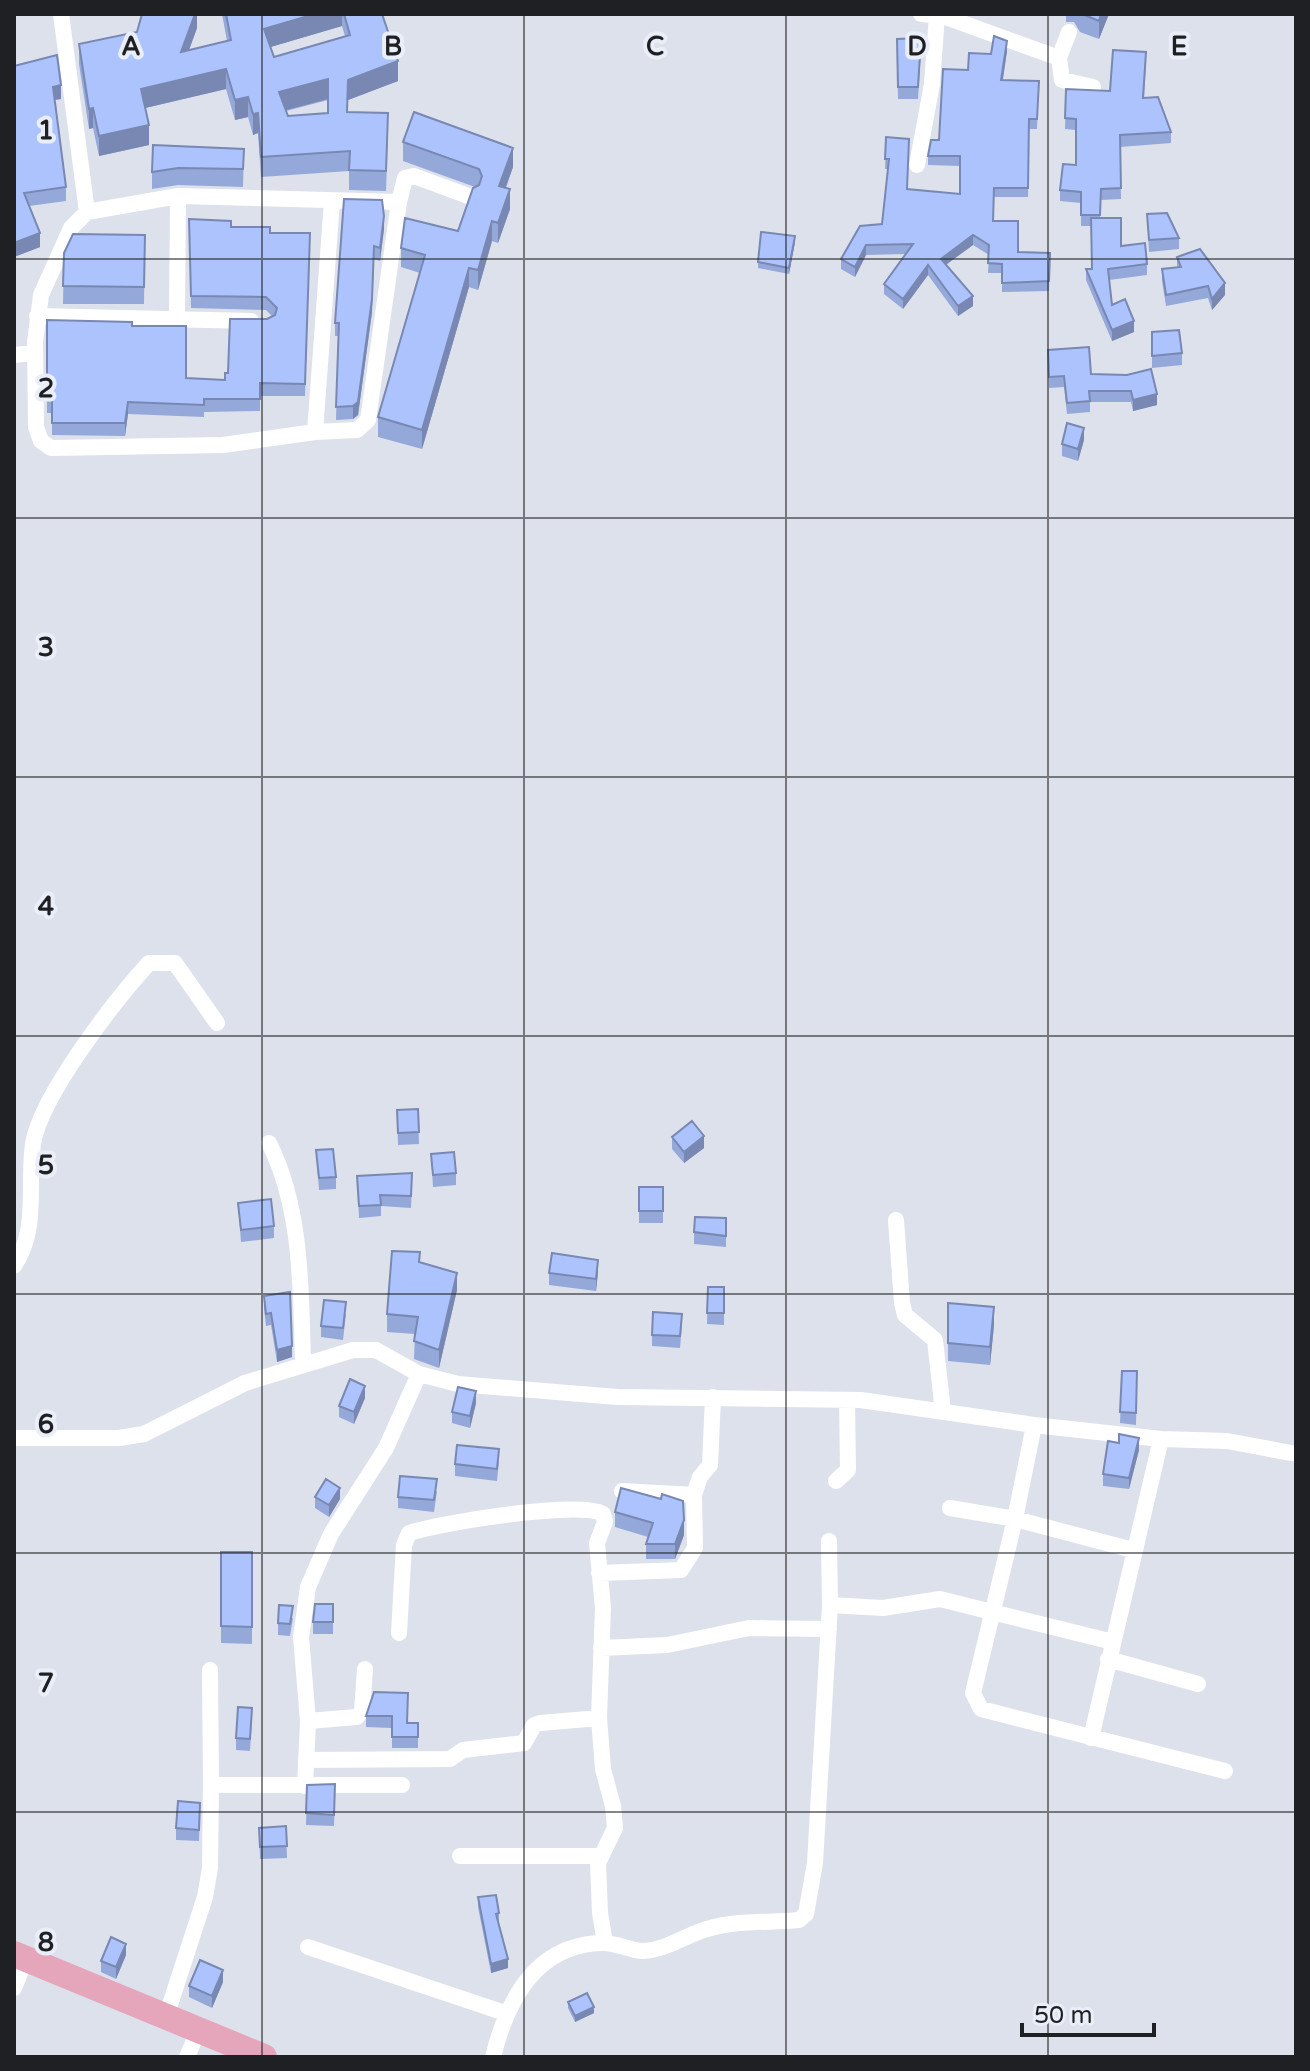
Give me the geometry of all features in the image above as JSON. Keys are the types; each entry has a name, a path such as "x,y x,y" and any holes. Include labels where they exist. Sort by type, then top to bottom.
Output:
{"main road":[{"path":"20,1957 264,2057"}],"street":[{"path":"61,14 87,212"},
{"path":"917,165 932,84 929,15 1029,44 1059,58"},
{"path":"1069,32 1059,58 1062,80 1093,87"},
{"path":"399,202 178,196 87,212 71,228 50,271 37,316 36,427 41,441 51,448 223,445 315,432 357,430 368,420 402,225 399,202 405,178 414,176 471,197"},
{"path":"177,319 178,196"},
{"path":"315,432 332,201"},
{"path":"37,316 266,321"},
{"path":"14,344 35,348"},
{"path":"14,355 35,348"},
{"path":"14,1266 29,1222 33,1145 41,1115 63,1077 129,985 149,963 175,963 217,1023"},
{"path":"269,1143 278,1161 290,1210 301,1287 303,1363"},
{"path":"896,1220 902,1303 905,1315 935,1340 943,1412"},
{"path":"14,1438 119,1438 144,1434 245,1383 353,1350 376,1350 419,1374 458,1384 566,1395 847,1400 1161,1439 1227,1441 1296,1454"},
{"path":"305,1786 308,1721 301,1637 311,1576 331,1534 386,1448 419,1374"},
{"path":"599,1573 681,1570 695,1548 694,1495 700,1477 710,1465 713,1397"},
{"path":"836,1481 848,1470 847,1400"},
{"path":"1034,1425 994,1612 973,1693 977,1706 1225,1771"},
{"path":"1091,1738 1161,1439"},
{"path":"622,1491 694,1495"},
{"path":"950,1508 1015,1519 1133,1550"},
{"path":"399,1633 404,1545 409,1533 547,1510 594,1510 605,1520 597,1543 603,1608 599,1718 603,1769 613,1806 615,1828 601,1856 600,1913 605,1943"},
{"path":"493,2057 505,2013 540,1964 578,1945 605,1943 644,1951 729,1924 799,1920 806,1914 815,1863 829,1629 829,1541"},
{"path":"830,1605 883,1608 940,1599 1113,1642"},
{"path":"601,1648 667,1645 749,1628 829,1629"},
{"path":"1108,1659 1198,1684"},
{"path":"308,1721 357,1717 362,1711 365,1669"},
{"path":"166,2017 205,1897 210,1868 210,1670"},
{"path":"306,1760 450,1759 463,1750 524,1743 534,1725 540,1723 599,1718"},
{"path":"211,1785 402,1785"},
{"path":"460,1856 601,1856"},
{"path":"308,1947 505,2013"},
{"path":"14,1988 20,1957"},
{"path":"187,2057 199,2029"}],"building":[{"path":"142,14 195,14 181,52 231,40 226,14 315,14 264,29 274,57 350,35 344,14 382,14 398,61 348,80 347,112 388,113 386,171 349,170 350,151 261,157 258,113 253,114 248,97 235,100 226,69 141,89 149,125 99,136 93,108 89,109 79,44 137,32","holes":["328,79 328,113 288,116 279,92"]},
{"path":"1082,14 1101,14 1099,21"},
{"path":"994,36 1007,41 1001,80 1039,81 1037,119 1029,119 1028,188 994,188 993,221 1018,221 1018,252 1050,253 1049,281 1002,283 1002,264 988,263 989,245 973,235 941,259 973,296 958,306 928,265 903,299 884,284 913,244 866,245 855,267 841,259 860,226 882,224 889,159 885,159 886,137 909,139 907,189 960,194 960,156 928,156 931,140 939,140 943,69 968,70 969,53 991,54"},
{"path":"921,38 918,87 898,87 897,39"},
{"path":"1113,50 1146,52 1143,98 1158,97 1171,132 1120,135 1121,188 1101,189 1100,215 1081,215 1081,192 1060,190 1063,164 1076,165 1076,119 1065,118 1066,89 1110,91"},
{"path":"57,55 61,85 53,87 66,187 24,193 40,233 14,243 14,66"},
{"path":"414,112 513,148 499,186 510,189 498,223 492,221 478,270 469,268 422,430 378,417 425,255 401,248 405,218 458,231 473,188 479,185 482,176 479,169 403,142"},
{"path":"153,145 244,149 243,169 178,168 152,172"},
{"path":"344,199 382,200 384,216 380,248 374,246 372,299 358,402 353,406 336,407 339,323 335,323"},
{"path":"1167,213 1179,238 1149,240 1147,214"},
{"path":"1091,218 1121,218 1121,246 1145,243 1147,264 1108,269 1112,305 1125,299 1134,321 1112,330 1086,269 1092,269"},
{"path":"189,219 231,221 231,227 270,227 270,233 310,233 305,384 260,383 260,399 204,399 204,405 128,402 125,423 52,423 52,400 47,400 47,320 186,326 186,378 225,380 225,373 228,373 230,319 267,319 275,315 277,308 266,297 191,296"},
{"path":"761,232 795,236 789,268 758,262"},
{"path":"73,234 145,235 144,287 63,286 64,253"},
{"path":"1200,249 1225,283 1212,299 1208,286 1166,295 1162,269 1181,267 1177,257"},
{"path":"1179,330 1182,353 1152,356 1152,332"},
{"path":"1089,347 1091,374 1127,375 1151,369 1157,394 1133,400 1131,391 1089,391 1090,401 1067,403 1064,376 1049,377 1048,350"},
{"path":"1067,423 1084,428 1078,449 1062,444"},
{"path":"418,1109 419,1132 398,1133 397,1110"},
{"path":"692,1121 704,1136 684,1152 672,1137"},
{"path":"333,1149 336,1177 319,1178 316,1150"},
{"path":"454,1152 456,1173 433,1175 431,1154"},
{"path":"412,1173 411,1196 380,1195 381,1205 359,1206 357,1176"},
{"path":"639,1187 663,1187 663,1211 639,1211"},
{"path":"271,1199 274,1226 241,1230 238,1203"},
{"path":"695,1217 726,1218 726,1236 694,1232"},
{"path":"392,1251 420,1252 419,1262 457,1273 439,1350 414,1341 418,1317 387,1314"},
{"path":"552,1253 598,1260 596,1279 549,1273"},
{"path":"708,1287 724,1287 724,1313 707,1313"},
{"path":"290,1292 292,1346 277,1350 271,1313 266,1314 264,1296"},
{"path":"324,1300 346,1302 343,1328 321,1326"},
{"path":"948,1303 994,1307 990,1347 948,1343"},
{"path":"653,1312 682,1314 680,1336 652,1335"},
{"path":"1122,1371 1137,1371 1136,1413 1120,1412"},
{"path":"350,1379 365,1386 354,1412 339,1406"},
{"path":"458,1387 476,1391 470,1416 452,1412"},
{"path":"1119,1434 1139,1438 1129,1478 1103,1474 1108,1441 1119,1443"},
{"path":"457,1445 499,1449 497,1469 455,1464"},
{"path":"400,1476 437,1479 434,1500 398,1497"},
{"path":"326,1479 340,1488 329,1505 315,1497"},
{"path":"621,1488 661,1499 662,1494 683,1501 684,1520 675,1544 646,1544 653,1523 615,1512"},
{"path":"221,1552 252,1552 252,1627 221,1626"},
{"path":"315,1604 333,1604 333,1622 313,1622"},
{"path":"279,1605 293,1606 290,1624 278,1623"},
{"path":"374,1692 408,1693 407,1723 418,1723 418,1737 392,1737 392,1716 366,1716"},
{"path":"238,1707 252,1708 250,1739 236,1738"},
{"path":"335,1784 334,1815 306,1813 307,1785"},
{"path":"178,1801 200,1803 199,1830 176,1828"},
{"path":"286,1826 287,1846 260,1847 259,1828"},
{"path":"496,1895 499,1913 496,1914 508,1959 491,1964 478,1897"},
{"path":"111,1937 126,1944 116,1967 101,1961"},
{"path":"200,1960 223,1970 212,1996 189,1986"},
{"path":"587,1993 594,2007 575,2016 568,2002"}]}
